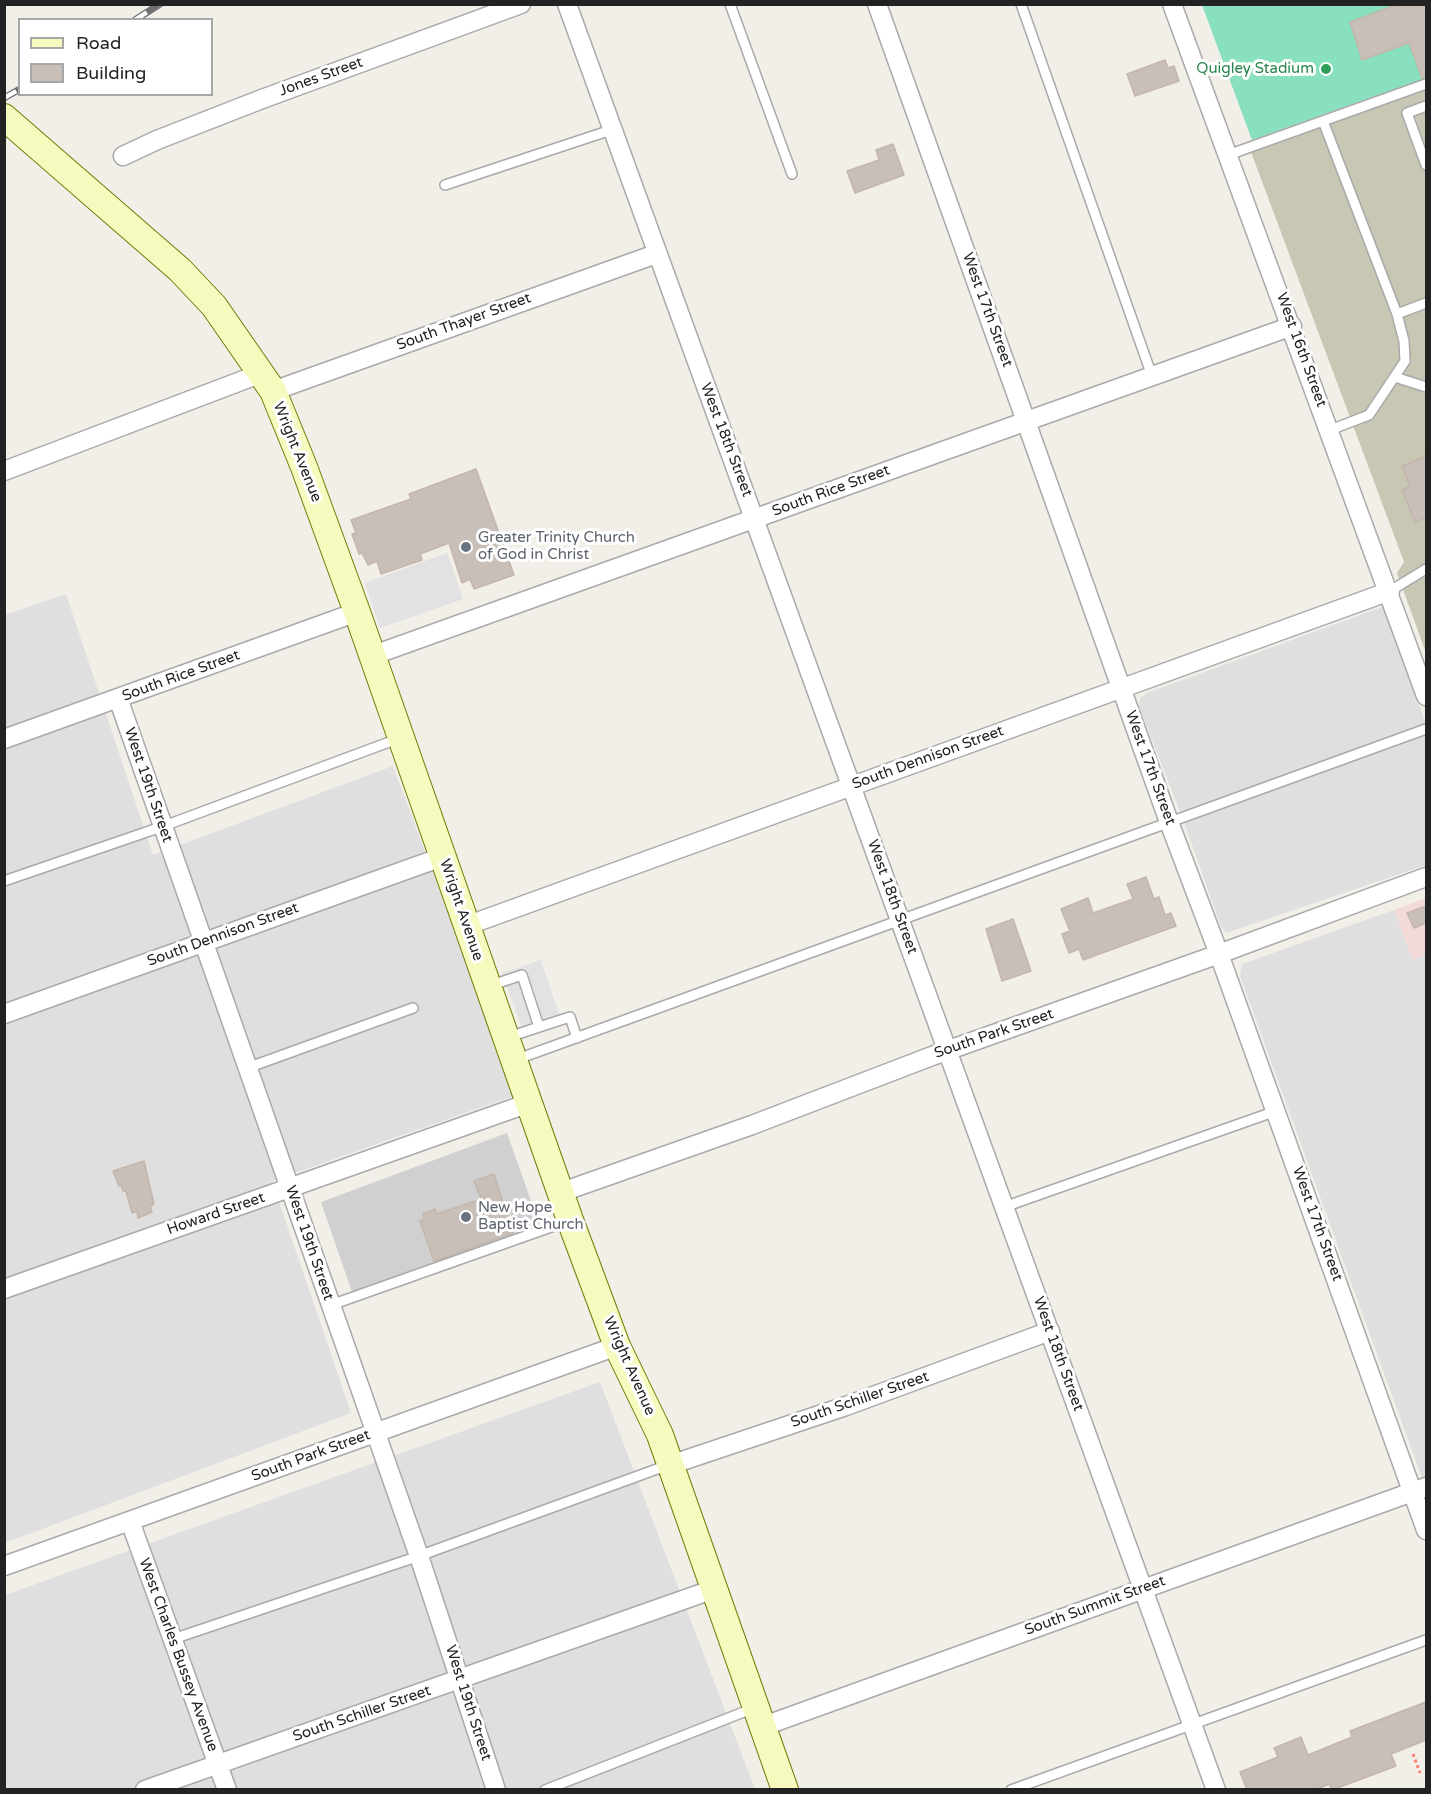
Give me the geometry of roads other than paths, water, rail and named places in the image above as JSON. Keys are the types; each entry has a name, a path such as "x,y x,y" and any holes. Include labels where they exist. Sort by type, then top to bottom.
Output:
{"main road":[{"name":"Wright Avenue","path":"4,117 180,270 214,306 267,382 304,467 570,1220 617,1346 660,1435 785,1790"}],"street":[{"name":"Jones Street","path":"123,156 157,140 262,99 521,4"},
{"name":"West 18th Street","path":"567,4 1216,1790"},
{"name":"West 17th Street","path":"877,4 1169,822 1420,1489 1426,1530"},
{"name":"West 16th Street","path":"1172,4 1426,696"},
{"name":"South Thayer Street","path":"4,471 656,254"},
{"name":"South Rice Street","path":"371,656 1292,326"},
{"name":"South Dennison Street","path":"466,926 1389,591"},
{"name":"South Rice Street","path":"4,739 357,612"},
{"name":"West 19th Street","path":"118,698 164,826 202,943 419,1556 496,1790"},
{"name":"South Dennison Street","path":"4,1014 442,856"},
{"name":"South Park Street","path":"561,1192 741,1129 947,1050 1219,954 1426,877"},
{"name":"Howard Street","path":"4,1289 529,1103"},
{"name":"South Schiller Street","path":"670,1465 846,1406 1050,1331"},
{"name":"South Park Street","path":"4,1566 617,1346"},
{"name":"South Summit Street","path":"760,1716 1143,1589 1420,1489"},
{"name":"West Charles Bussey Avenue","path":"129,1521 227,1790"},
{"name":"South Schiller Street","path":"145,1790 714,1589"}],"lane":[{"path":"730,4 792,174"},
{"path":"1021,4 1152,376"},
{"path":"1228,155 1426,84"},
{"path":"1426,106 1407,113 1426,165"},
{"path":"1323,121 1397,314 1404,341 1405,361 1369,415 1330,430"},
{"path":"445,184 611,130"},
{"path":"1397,314 1426,303"},
{"path":"1395,377 1426,387"},
{"path":"1389,591 1426,569"},
{"path":"510,1049 577,1038 901,922 1426,729"},
{"path":"4,881 164,826 400,738"},
{"path":"488,987 522,975 539,1027"},
{"path":"247,1068 413,1008"},
{"path":"510,1049 539,1027 570,1017 577,1038"},
{"path":"1004,1207 1276,1111"},
{"path":"331,1305 570,1220"},
{"path":"173,1639 419,1556 670,1465"},
{"path":"1011,1790 1426,1640"},
{"path":"545,1790 760,1716"}],"railway":[{"path":"138,18 160,4"},
{"path":"4,98 18,90"}],"place":[{"name":"Quigley Stadium","path":"1326,69"},
{"name":"Greater Trinity Church of God in Christ","path":"466,547"},
{"name":"New Hope Baptist Church","path":"466,1217"}]}
